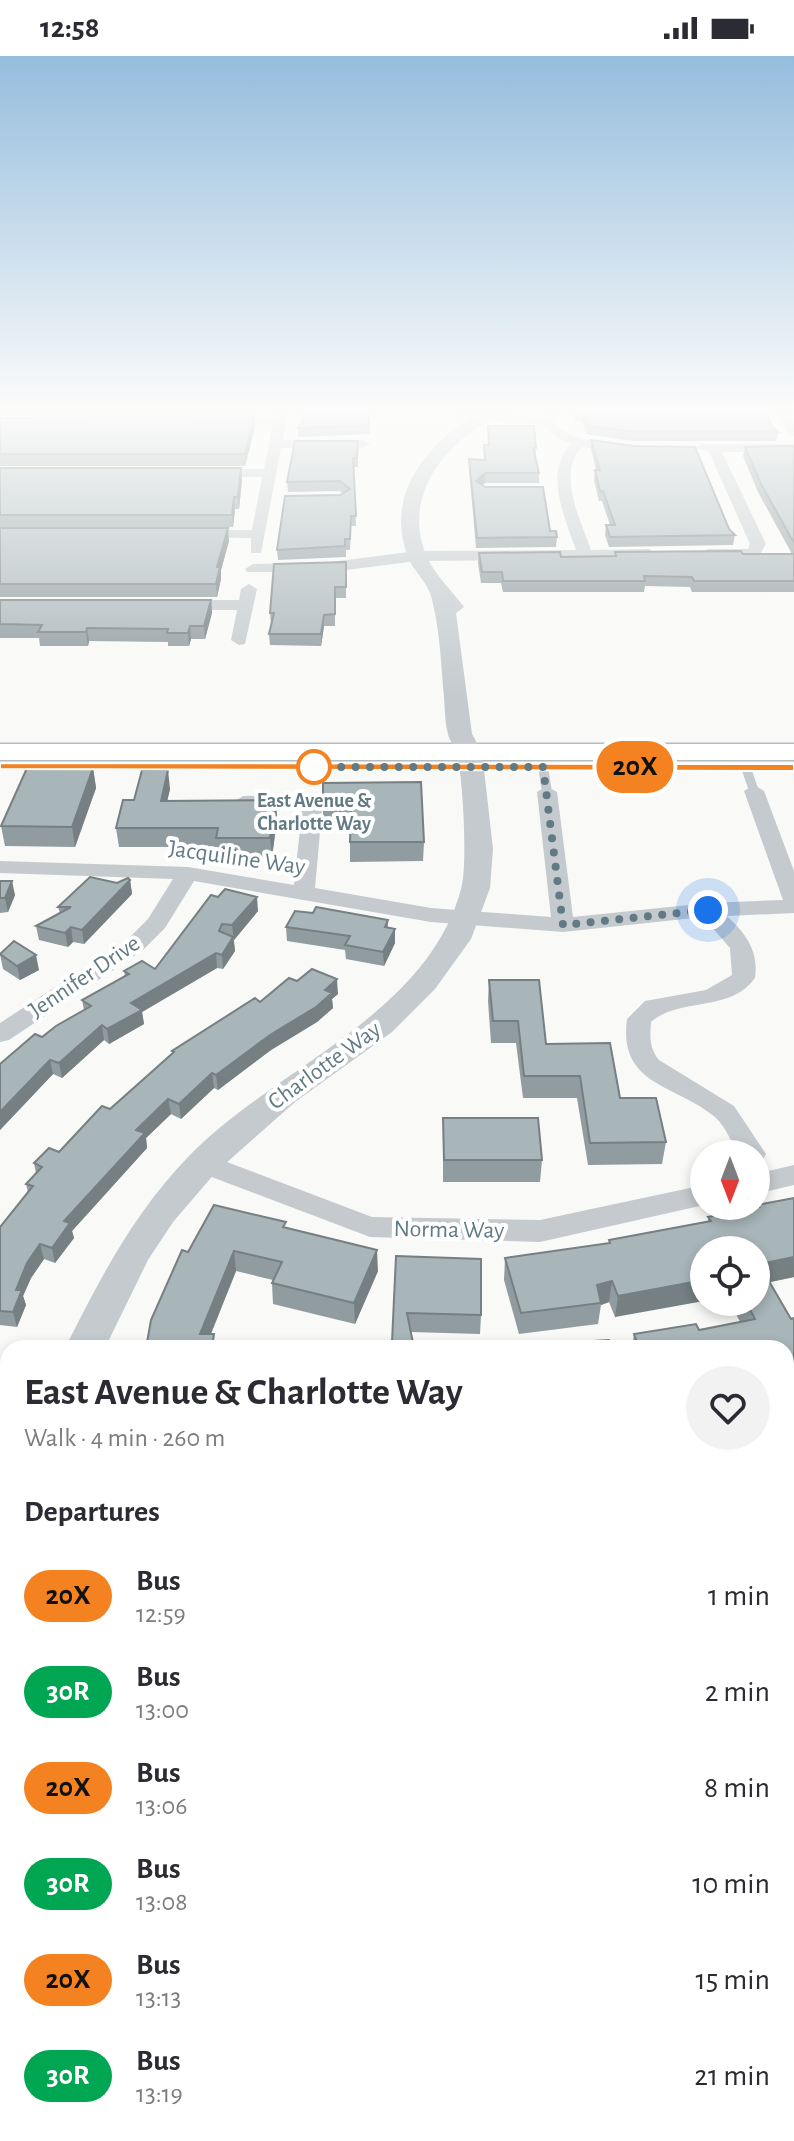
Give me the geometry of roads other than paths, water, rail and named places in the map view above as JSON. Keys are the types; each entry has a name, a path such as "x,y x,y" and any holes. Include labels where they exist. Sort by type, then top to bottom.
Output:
{"main road":[{"path":"0,752 470,759 545,780 750,780 794,768"},
{"path":"0,767 794,752"}],"street":[{"path":"239,640 258,534 269,505"},
{"name":"Charlotte Way","path":"89,1340 132,1254 160,1213 203,1163 283,1094 349,1050 401,1007 436,968 456,939 466,917 476,888 479,857 470,759 460,734 449,630 440,590 417,556 410,520 412,505"},
{"path":"570,505 585,554"},
{"path":"253,569 331,567 417,556 754,553 758,544 740,505"},
{"path":"182,534 258,534"},
{"path":"153,605 245,605"},
{"path":"545,780 563,925"},
{"path":"750,780 794,903"},
{"path":"226,802 304,801 312,810 304,893"},
{"name":"Jacquiline Way","path":"0,867 188,873 431,915 563,925 794,903"},
{"name":"Jennifer Drive","path":"0,1034 135,945 157,923 188,873"},
{"path":"708,910 742,943 747,964 743,978 713,996 654,1006 639,1019 637,1047 648,1064 666,1079 727,1113 743,1140"},
{"name":"Norma Way","path":"203,1163 370,1227 540,1231 690,1198"}],"place":[{"name":"East Avenue & Charlotte Way","path":"314,767"}]}
